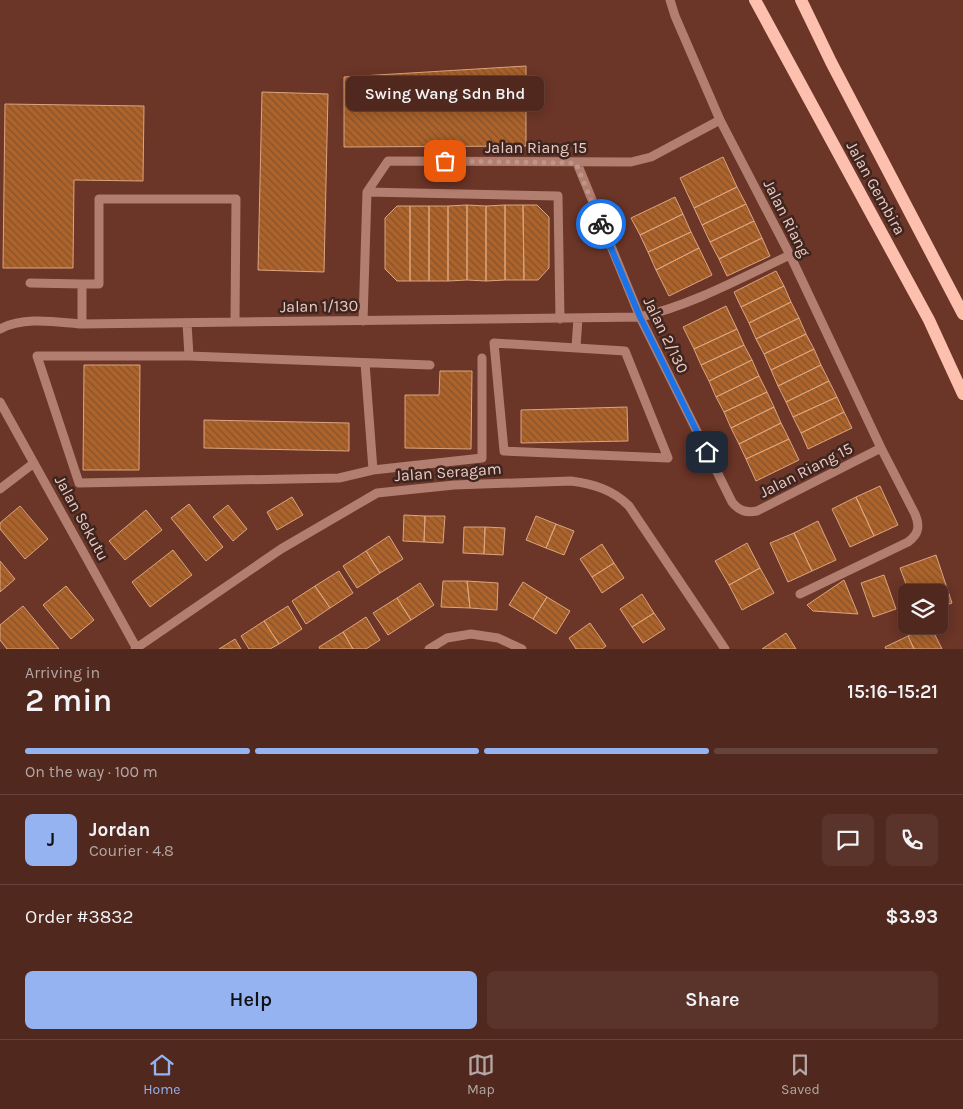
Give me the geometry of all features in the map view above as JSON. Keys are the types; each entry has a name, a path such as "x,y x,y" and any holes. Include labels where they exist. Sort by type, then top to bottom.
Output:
{"main road":[{"name":"Jalan Gembira","path":"755,0 929,320 963,394"},
{"name":"Jalan Gembira","path":"801,0 831,62 963,314"}],"street":[{"name":"Jalan Riang","path":"670,0 675,16 720,120 790,255 919,524 918,531 908,542 800,594"},
{"name":"Jalan Riang 15","path":"367,192 388,161 631,162 651,157 720,120"},
{"name":"Jalan 2/130","path":"576,163 640,317 732,502 743,511"},
{"path":"363,321 367,192 558,196 560,318"},
{"path":"30,283 99,284 99,199 236,199 235,322"},
{"name":"Jalan 1/130","path":"0,329 40,320 82,324 640,317 665,311 790,255"},
{"path":"82,284 82,324"},
{"path":"576,347 578,318"},
{"path":"187,323 189,356"},
{"path":"494,343 576,347 625,351 668,458 504,451 494,343"},
{"path":"430,365 189,356 37,356 79,483 339,478 373,470 482,458 482,358"},
{"path":"365,363 373,470"},
{"name":"Jalan Sekutu","path":"0,402 136,649"},
{"name":"Jalan Riang 15","path":"743,511 750,513 757,511 881,448"},
{"path":"0,489 34,463"},
{"name":"Jalan Seragam","path":"136,649 281,549 377,492 454,485 571,481 588,483 603,488 618,495 630,506 726,649"},
{"path":"429,649 447,638 471,634 498,638 522,649"}],"building":[{"path":"526,66 526,146 344,147 344,77"},
{"path":"262,92 328,94 324,272 258,270"},
{"path":"5,104 144,106 143,181 74,180 73,268 3,268"},
{"path":"723,157 737,187 694,208 680,178"},
{"path":"737,187 746,204 702,225 694,208"},
{"path":"675,197 683,214 640,235 631,218"},
{"path":"746,204 754,221 710,242 702,225"},
{"path":"467,205 486,206 486,281 467,280"},
{"path":"467,205 467,280 448,281 448,206"},
{"path":"505,205 505,280 486,281 486,206"},
{"path":"505,205 523,205 524,280 505,280"},
{"path":"523,205 537,205 549,217 549,268 538,280 524,280"},
{"path":"397,206 410,206 410,281 397,281 385,269 385,218"},
{"path":"410,206 429,206 429,281 410,281"},
{"path":"429,206 448,206 448,281 429,281"},
{"path":"683,214 691,232 648,252 640,235"},
{"path":"754,221 762,238 719,259 710,242"},
{"path":"691,232 699,248 656,270 648,252"},
{"path":"762,238 770,256 727,276 719,259"},
{"path":"699,248 712,275 669,296 656,270"},
{"path":"776,271 784,286 741,307 734,292"},
{"path":"784,286 791,302 749,323 741,307"},
{"path":"791,302 799,318 756,339 749,323"},
{"path":"726,306 737,329 694,349 683,327"},
{"path":"799,318 806,334 764,354 756,339"},
{"path":"737,329 744,345 701,365 694,349"},
{"path":"806,334 814,349 771,370 764,354"},
{"path":"744,345 752,360 709,381 701,365"},
{"path":"814,349 821,365 778,386 771,370"},
{"path":"752,360 759,376 716,397 709,381"},
{"path":"84,365 140,365 139,470 83,470"},
{"path":"821,365 829,381 786,402 778,386"},
{"path":"440,371 472,371 471,449 405,448 405,395 439,395"},
{"path":"759,376 767,392 724,412 716,397"},
{"path":"829,381 837,397 793,417 786,402"},
{"path":"767,392 774,407 731,428 724,412"},
{"path":"837,397 844,412 801,433 793,417"},
{"path":"627,407 628,441 521,443 521,410"},
{"path":"774,407 781,423 739,444 731,428"},
{"path":"844,412 852,428 808,449 801,433"},
{"path":"204,420 349,423 349,451 204,448"},
{"path":"781,423 789,439 746,459 739,444"},
{"path":"789,439 799,460 756,481 746,459"},
{"path":"880,486 898,525 874,536 856,497"},
{"path":"292,497 303,515 277,530 267,512"},
{"path":"856,497 874,536 850,547 832,509"},
{"path":"189,504 223,547 206,561 171,518"},
{"path":"228,505 247,529 233,541 213,517"},
{"path":"20,506 48,539 25,559 0,529 0,523"},
{"path":"146,510 162,530 125,560 109,541"},
{"path":"404,515 425,516 424,542 403,541"},
{"path":"425,516 445,516 443,543 424,542"},
{"path":"536,516 556,524 546,548 526,540"},
{"path":"818,521 836,560 812,571 794,533"},
{"path":"556,524 574,531 564,555 546,548"},
{"path":"464,527 485,527 484,554 463,553"},
{"path":"485,527 505,528 503,555 484,554"},
{"path":"794,533 812,571 788,582 770,543"},
{"path":"389,536 403,559 380,573 366,551"},
{"path":"747,543 760,568 729,585 715,561"},
{"path":"602,544 614,563 592,577 580,559"},
{"path":"173,550 192,575 150,607 132,582"},
{"path":"366,551 380,573 357,588 343,566"},
{"path":"936,555 946,584 906,584 900,568"},
{"path":"0,561 15,579 0,592"},
{"path":"614,563 624,578 602,593 592,577"},
{"path":"760,568 774,593 742,610 729,585"},
{"path":"339,571 353,593 330,608 315,586"},
{"path":"884,575 896,609 873,617 861,583"},
{"path":"844,580 858,614 813,611 807,605"},
{"path":"443,581 467,581 470,608 441,607"},
{"path":"467,581 498,583 497,610 470,608"},
{"path":"523,582 547,597 533,619 509,605"},
{"path":"420,583 434,605 411,620 397,598"},
{"path":"66,586 94,620 71,639 43,605"},
{"path":"315,586 330,608 306,624 292,601"},
{"path":"948,591 952,603 948,605"},
{"path":"642,594 654,613 632,627 620,609"},
{"path":"547,597 570,611 556,634 533,619"},
{"path":"397,598 411,620 388,635 373,613"},
{"path":"23,606 59,649 7,649 0,640 0,625"},
{"path":"288,606 302,629 279,644 264,621"},
{"path":"654,613 665,629 643,643 632,627"},
{"path":"366,617 380,640 366,649 353,649 343,632"},
{"path":"264,621 279,644 270,649 249,649 241,636"},
{"path":"590,623 606,646 602,649 576,649 569,638"},
{"path":"343,632 353,649 320,649 319,647"},
{"path":"786,633 796,649 762,649"},
{"path":"912,634 934,634 942,649 914,649 908,636"},
{"path":"908,636 914,649 886,649 885,647"},
{"path":"235,639 241,649 219,649"}],"way so far":[{"path":"445,161 576,163 601,224"}],"place":[{"name":"Swing Wang Sdn Bhd","path":"445,161"}],"route":[{"path":"601,224 640,317 707,452"}]}
